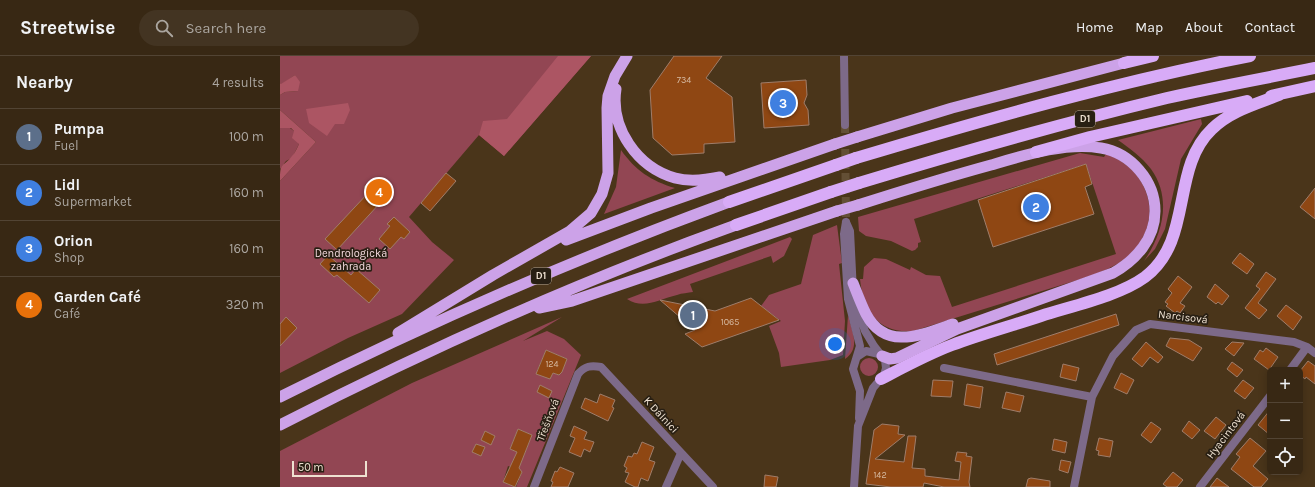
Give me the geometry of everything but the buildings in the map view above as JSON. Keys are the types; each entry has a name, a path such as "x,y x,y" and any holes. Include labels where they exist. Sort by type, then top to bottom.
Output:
{"highway":[{"path":"493,275 593,229 835,144 952,108 1153,56"},
{"name":"D1","path":"280,397 357,359 565,265 730,202 856,158 949,130 1054,101 1164,74 1250,56"},
{"path":"625,60 615,95 618,121 629,145 649,166 675,178 696,180 711,179 769,166"},
{"path":"357,359 493,275 576,227 596,206 602,194 608,173 608,96 615,76 625,60"},
{"name":"D1","path":"280,425 379,375 513,314 678,246 831,192 956,153 1060,125 1167,98 1315,68"},
{"path":"513,314 572,301 858,204 1036,152 1097,136 1315,86"},
{"path":"880,381 952,345 1114,292 1144,277 1163,258 1171,244 1178,224 1191,164 1206,135 1217,124 1233,113 1279,95"},
{"path":"853,283 870,320 882,331 897,337 914,336 988,313 1012,308 1095,281 1122,269 1143,247 1151,232 1155,218 1154,204 1149,185 1138,168 1123,156 1109,149 1093,147 1036,152"},
{"path":"881,355 890,359 897,358 950,332 990,318 1012,308"}],"street":[{"path":"844,56 845,125"},
{"path":"854,487 860,390 853,365 860,346 851,317 847,289 844,234 846,222 850,231 854,299 858,314 865,331 881,355 886,368 880,381 868,398 858,428"},
{"name":"Narcisová","path":"1074,487 1092,397 1113,356 1136,330 1150,324 1294,342 1307,347"},
{"path":"1292,367 1307,347 1315,353"},
{"path":"857,356 866,351 881,355"},
{"name":"K Dálnici","path":"588,366 600,367 713,487"},
{"name":"Třešňová","path":"534,487 578,374 583,368 588,366"},
{"path":"944,368 1092,397"},
{"path":"856,377 868,384 880,381"},
{"name":"Hyacintová","path":"1200,487 1267,400"},
{"path":"666,487 680,453"}],"green space":[{"name":"Dendrologická zahrada","path":"280,56 591,56 504,156 479,135 409,217 432,242 454,260 402,314 348,338 280,373 280,181 316,142 280,110 280,95 285,92 298,91 295,75 281,85"},
{"path":"1201,119 1202,124 1181,159 1165,229 1155,249 1144,261 1151,250 1160,228 1163,204 1161,192 1158,180 1151,169 1135,153 1118,140"},
{"path":"280,128 290,128 294,131 299,144 292,158 286,161 280,169"},
{"path":"621,150 626,157 644,174 658,182 675,188 604,214 616,187"},
{"path":"1080,153 1104,157 1106,154 1122,162 1135,173 1144,187 1149,201 1149,217 1145,232 1137,247 1123,260 1108,269 1081,279 913,331 891,329 875,318 865,301 860,279 863,279 864,267 874,258 886,259 910,270 911,267 926,275 940,276 952,307 1116,254 1086,164 914,219 921,242 918,243 918,247 915,250 912,251 891,241 866,236 859,231 858,217"},
{"path":"837,225 842,263 839,264 845,321 843,355 830,360 781,367 779,353 769,326 781,321 761,306 769,295 801,284 813,235"},
{"path":"790,237 792,239 784,256 773,263 771,256 690,284 693,292 679,294 652,303 639,304 627,299"},
{"path":"848,315 853,333 854,344 850,355 845,359"},
{"path":"562,317 523,341 547,331 564,339 581,355 527,487 516,487 522,472 519,471 520,468 512,465 511,467 508,466 503,482 515,487 280,487 280,451 412,383","holes":["546,350 567,359 559,375 553,373 537,375 537,371","518,429 532,435 524,455 510,449"]},
{"path":"869,358 875,361 878,367 875,373 869,376 863,373 860,367 863,361"}],"shaded area":[{"path":"558,56 591,56 504,156 479,135 483,121 507,119"},
{"path":"295,75 300,82 298,91 285,92 280,95 280,83 281,84"},
{"path":"348,103 350,110 344,124 335,124 327,136 309,123 306,109"},
{"path":"280,110 316,142 280,181 281,167 293,155 299,144 292,138 294,131 291,128 280,128"}],"tunnel":[{"path":"845,125 846,222"}],"place":[{"name":"Orion","path":"783,103"},
{"name":"Garden Café","path":"379,192"},
{"name":"Lidl","path":"1036,207"},
{"name":"Pumpa","path":"693,315"}]}
